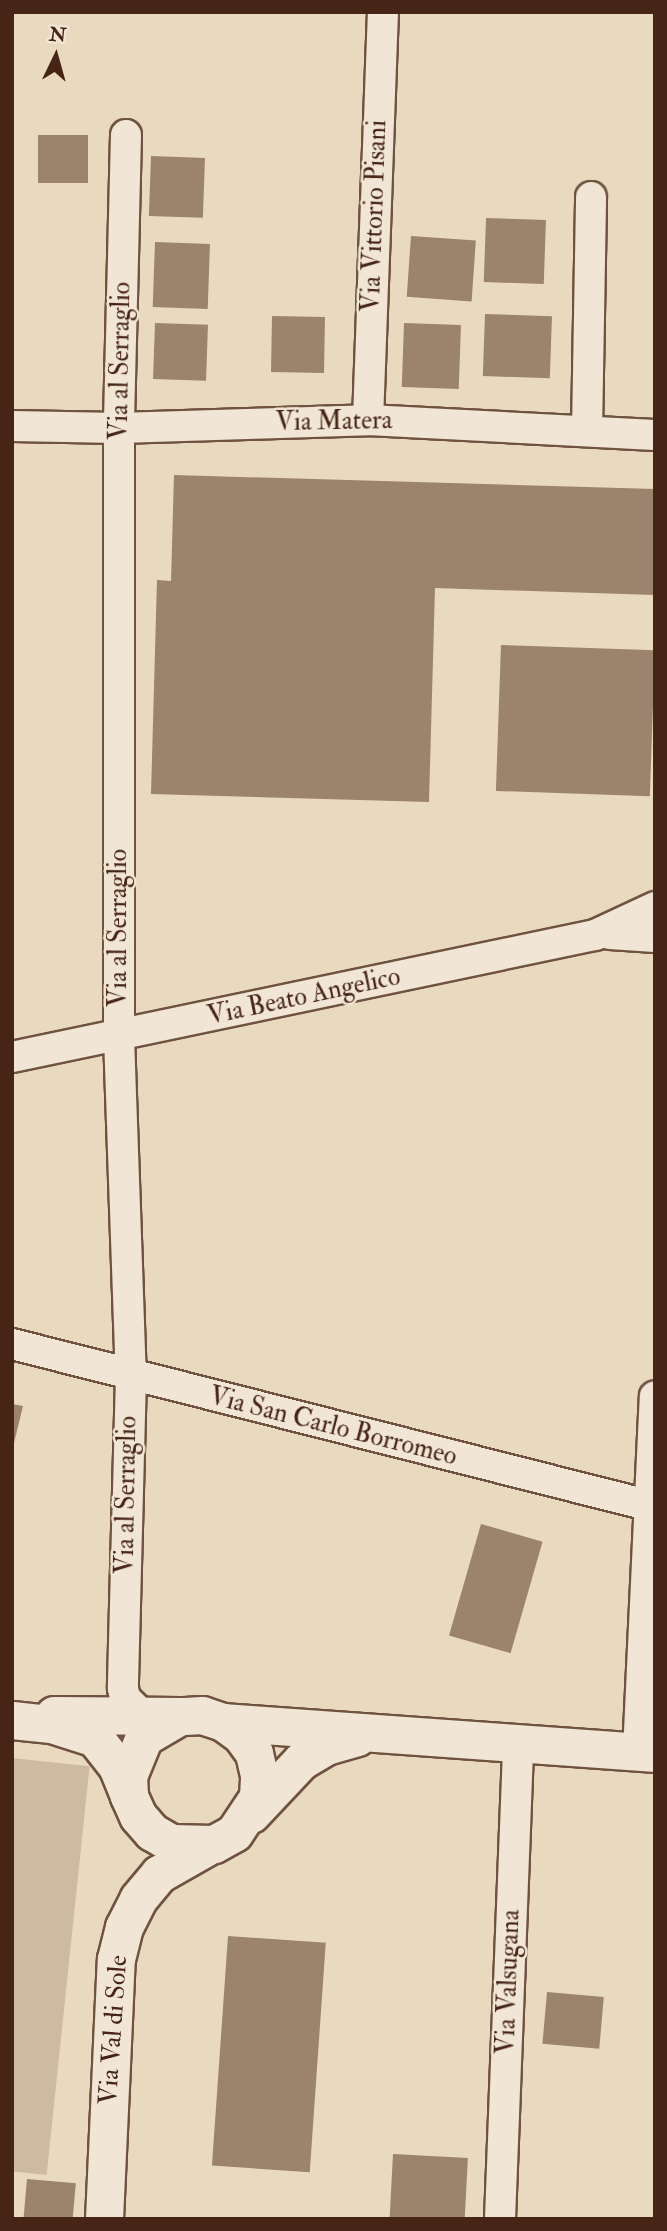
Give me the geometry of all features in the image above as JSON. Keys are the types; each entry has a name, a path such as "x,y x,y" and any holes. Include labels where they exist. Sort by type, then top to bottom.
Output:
{"street":[{"name":"Via Vittorio Pisani","path":"368,420 383,12"},
{"name":"Via al Serraglio","path":"127,135 119,428 119,1037 131,1376 122,1688 142,1715"},
{"path":"587,431 591,197"},
{"name":"Via Matera","path":"12,426 119,428 368,420 655,435"},
{"name":"Via Beato Angelico","path":"12,1057 119,1037 595,935 655,907"},
{"name":"Via Beato Angelico","path":"595,935 655,937"},
{"name":"Via San Carlo Borromeo","path":"12,1344 653,1506"},
{"path":"15,1720 79,1713 202,1715 223,1722 646,1753 655,1396"},
{"path":"130,1796 128,1776 138,1746 160,1724 180,1716"},
{"path":"15,1720 51,1724 95,1738 117,1766 138,1816 162,1838 192,1846 214,1844 234,1833 301,1761 338,1742 375,1734"},
{"path":"223,1722 254,1753 259,1775 258,1797 248,1817"},
{"name":"Via Valsugana","path":"500,2219 518,1745"},
{"name":"Via Val di Sole","path":"104,2219 116,1959 124,1927 138,1899 159,1874 214,1844"}],"shaded area":[{"path":"12,1758 90,1766 47,2175 12,2171"}],"building":[{"path":"38,135 88,135 88,183 38,183"},
{"path":"151,156 205,158 203,218 149,216"},
{"path":"486,218 546,220 544,284 484,282"},
{"path":"411,236 476,241 472,301 407,297"},
{"path":"155,242 210,244 208,309 153,307"},
{"path":"485,314 552,316 550,378 483,376"},
{"path":"272,316 325,317 324,373 271,372"},
{"path":"155,323 208,325 206,381 153,379"},
{"path":"404,323 461,325 459,389 402,387"},
{"path":"174,475 655,489 655,595 435,588 429,802 151,794 157,580 171,581"},
{"path":"501,645 655,650 650,796 496,791"},
{"path":"12,1404 23,1406 13,1447 12,1447"},
{"path":"481,1524 543,1542 511,1653 449,1636"},
{"path":"228,1936 326,1943 310,2172 212,2165"},
{"path":"547,1992 604,1997 599,2049 542,2044"},
{"path":"393,2154 468,2158 465,2219 390,2219"},
{"path":"27,2179 76,2183 73,2219 24,2219"}]}
